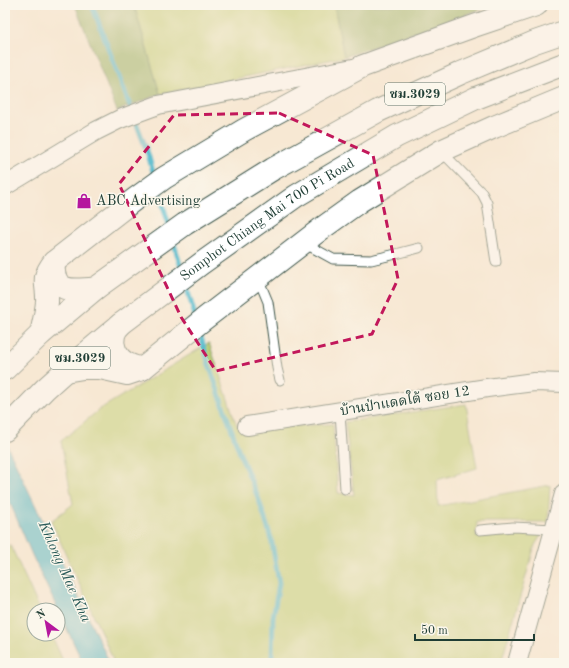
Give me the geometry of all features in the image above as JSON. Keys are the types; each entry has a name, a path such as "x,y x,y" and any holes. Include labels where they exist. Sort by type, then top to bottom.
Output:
{"main road":[{"path":"41,334 46,302 45,277 54,262 164,178 244,130 363,66 536,5"},
{"name":"ชม.3029","path":"5,370 41,334 96,288 186,224 273,169 385,108 468,70 535,42 564,32"},
{"name":"Somphot Chiang Mai 700 Pi Road","path":"8,426 65,371 121,324 202,263 296,196 397,136 476,98 564,64"},
{"path":"65,371 83,368 100,368 127,374 142,369 204,319 360,201 441,151 564,98"},
{"path":"54,262 54,276 57,282 62,286 71,290 96,288"},
{"path":"121,324 114,335 113,342 116,352 121,360 127,364 142,369"}],"street":[{"path":"5,186 96,131 120,119 158,105 363,66"},
{"name":"บ้านป่าแดดใต้ ซอย 12","path":"247,426 487,388 534,382 564,383"},
{"path":"517,663 564,494"}],"lane":[{"path":"441,151 482,193 487,203 496,262"},
{"path":"304,242 333,259 371,260 419,248"},
{"path":"258,278 268,302 280,380"},
{"path":"340,412 345,489"},
{"path":"480,530 513,527 554,529"}],"highlighted area":[{"path":"279,113 373,155 398,279 372,334 216,371 181,317 119,184 174,115"}],"green space":[{"path":"75,5 134,5 160,94 117,111"},
{"path":"134,5 334,5 344,57 160,94"},
{"path":"334,5 493,5 344,57"},
{"path":"209,343 237,426 295,426 333,424 338,493 354,495 345,422 466,404 477,468 437,480 438,506 550,485 548,522 477,522 476,537 542,534 535,545 501,663 114,663 51,521 73,504 61,441 100,409"},
{"path":"10,544 36,602 26,602 26,642 55,642 64,663 5,663 5,552"}],"water":[{"name":"Khlong Mae Kha","path":"5,441 109,663 83,663 66,627 66,602 54,602 32,555 5,491"}],"waterway":[{"path":"92,5 148,154 155,179"},
{"path":"158,188 170,229"},
{"path":"173,240 182,271"},
{"path":"185,282 196,319"},
{"path":"199,330 208,362 240,454 259,500 271,538 279,583 273,617 272,657 269,663"}],"place":[{"name":"ABC Advertising","path":"84,201"}]}
